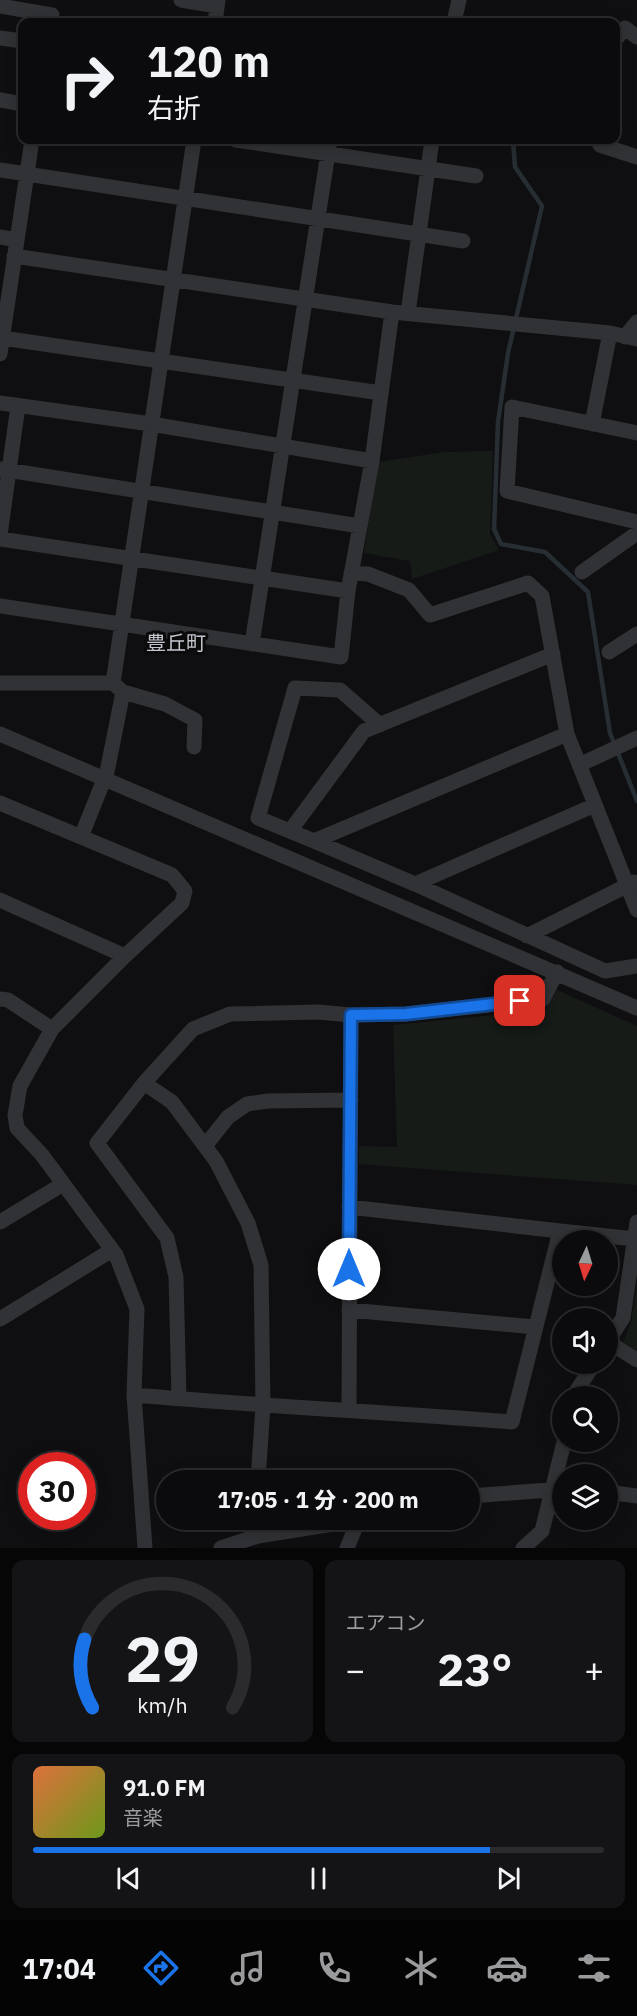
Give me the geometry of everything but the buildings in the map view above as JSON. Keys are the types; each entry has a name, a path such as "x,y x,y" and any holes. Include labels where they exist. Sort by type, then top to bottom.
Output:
{"street":[{"path":"181,0 218,3 215,18"},
{"path":"455,18 459,0"},
{"path":"0,6 52,12"},
{"path":"620,34 625,28 637,37"},
{"path":"0,38 18,40"},
{"path":"0,100 18,103"},
{"path":"0,354 31,144"},
{"path":"81,837 107,772 118,688 121,625 143,491 160,360 193,144"},
{"path":"298,144 329,146 427,168 476,176"},
{"path":"408,313 431,144"},
{"path":"600,144 637,157"},
{"path":"252,644 329,146"},
{"path":"0,170 463,241"},
{"path":"0,237 16,240"},
{"path":"14,256 305,297 392,312 624,336"},
{"path":"0,606 341,657 348,591 372,461 392,312"},
{"path":"592,424 624,336 637,322"},
{"path":"2,338 381,393"},
{"path":"0,403 151,424 372,461"},
{"path":"18,406 4,469 0,537 348,591"},
{"path":"637,433 512,407 507,491 637,522"},
{"path":"4,469 360,526"},
{"path":"582,572 637,533"},
{"path":"351,573 369,574 409,590 430,615 528,583 542,596 567,734 595,805 632,882 637,910"},
{"path":"609,652 637,634"},
{"path":"290,831 364,731 553,654"},
{"path":"0,683 118,688 165,704 195,720 194,747"},
{"path":"380,724 340,690 295,687 258,818 415,884 605,971 637,966"},
{"path":"0,734 637,1008"},
{"path":"314,841 567,734"},
{"path":"579,765 637,738"},
{"path":"0,802 172,875 185,891 182,903 52,1029 20,1086 15,1115 17,1128 42,1155 112,1250 137,1309 134,1395 144,1548"},
{"path":"415,884 595,805"},
{"path":"527,936 632,882"},
{"path":"0,900 125,956"},
{"path":"179,1399 176,1277 167,1238 97,1143 144,1083 193,1029 230,1014 318,1012 351,1015 406,1014 543,999 557,972"},
{"path":"0,999 8,1000 52,1029"},
{"path":"349,1410 351,1015"},
{"path":"144,1083 172,1102 216,1161 248,1223 261,1265 263,1406 259,1470"},
{"path":"205,1146 228,1117 247,1104 268,1101 351,1100"},
{"path":"0,1123 15,1115"},
{"path":"0,1222 63,1184"},
{"path":"349,1208 552,1230"},
{"path":"618,1326 623,1318 637,1222"},
{"path":"618,1237 634,1239"},
{"path":"0,1319 112,1250"},
{"path":"134,1395 512,1422 552,1263"},
{"path":"349,1310 536,1327"},
{"path":"618,1348 637,1360"},
{"path":"480,1495 552,1489"},
{"path":"618,1493 637,1496"},
{"path":"523,1548 542,1531 552,1503"},
{"path":"258,1530 258,1536"},
{"path":"220,1548 258,1536 295,1530"},
{"path":"347,1548 354,1530"}],"shaded area":[{"path":"493,451 490,534 499,550 412,579 410,561 364,553 377,462 445,452"},
{"path":"557,990 637,1026 637,1185 359,1164 359,1146 397,1147 393,1025 545,1010"},
{"path":"637,1283 637,1351 623,1342 631,1322"}],"waterway":[{"path":"513,144 515,167 542,206 508,353 498,422 494,529 501,544 545,552 588,592 610,733 637,801"}],"district":[{"name":"豊丘町","path":"176,643"}],"route":[{"path":"349,1269 351,1015 406,1014 520,1001"}]}
